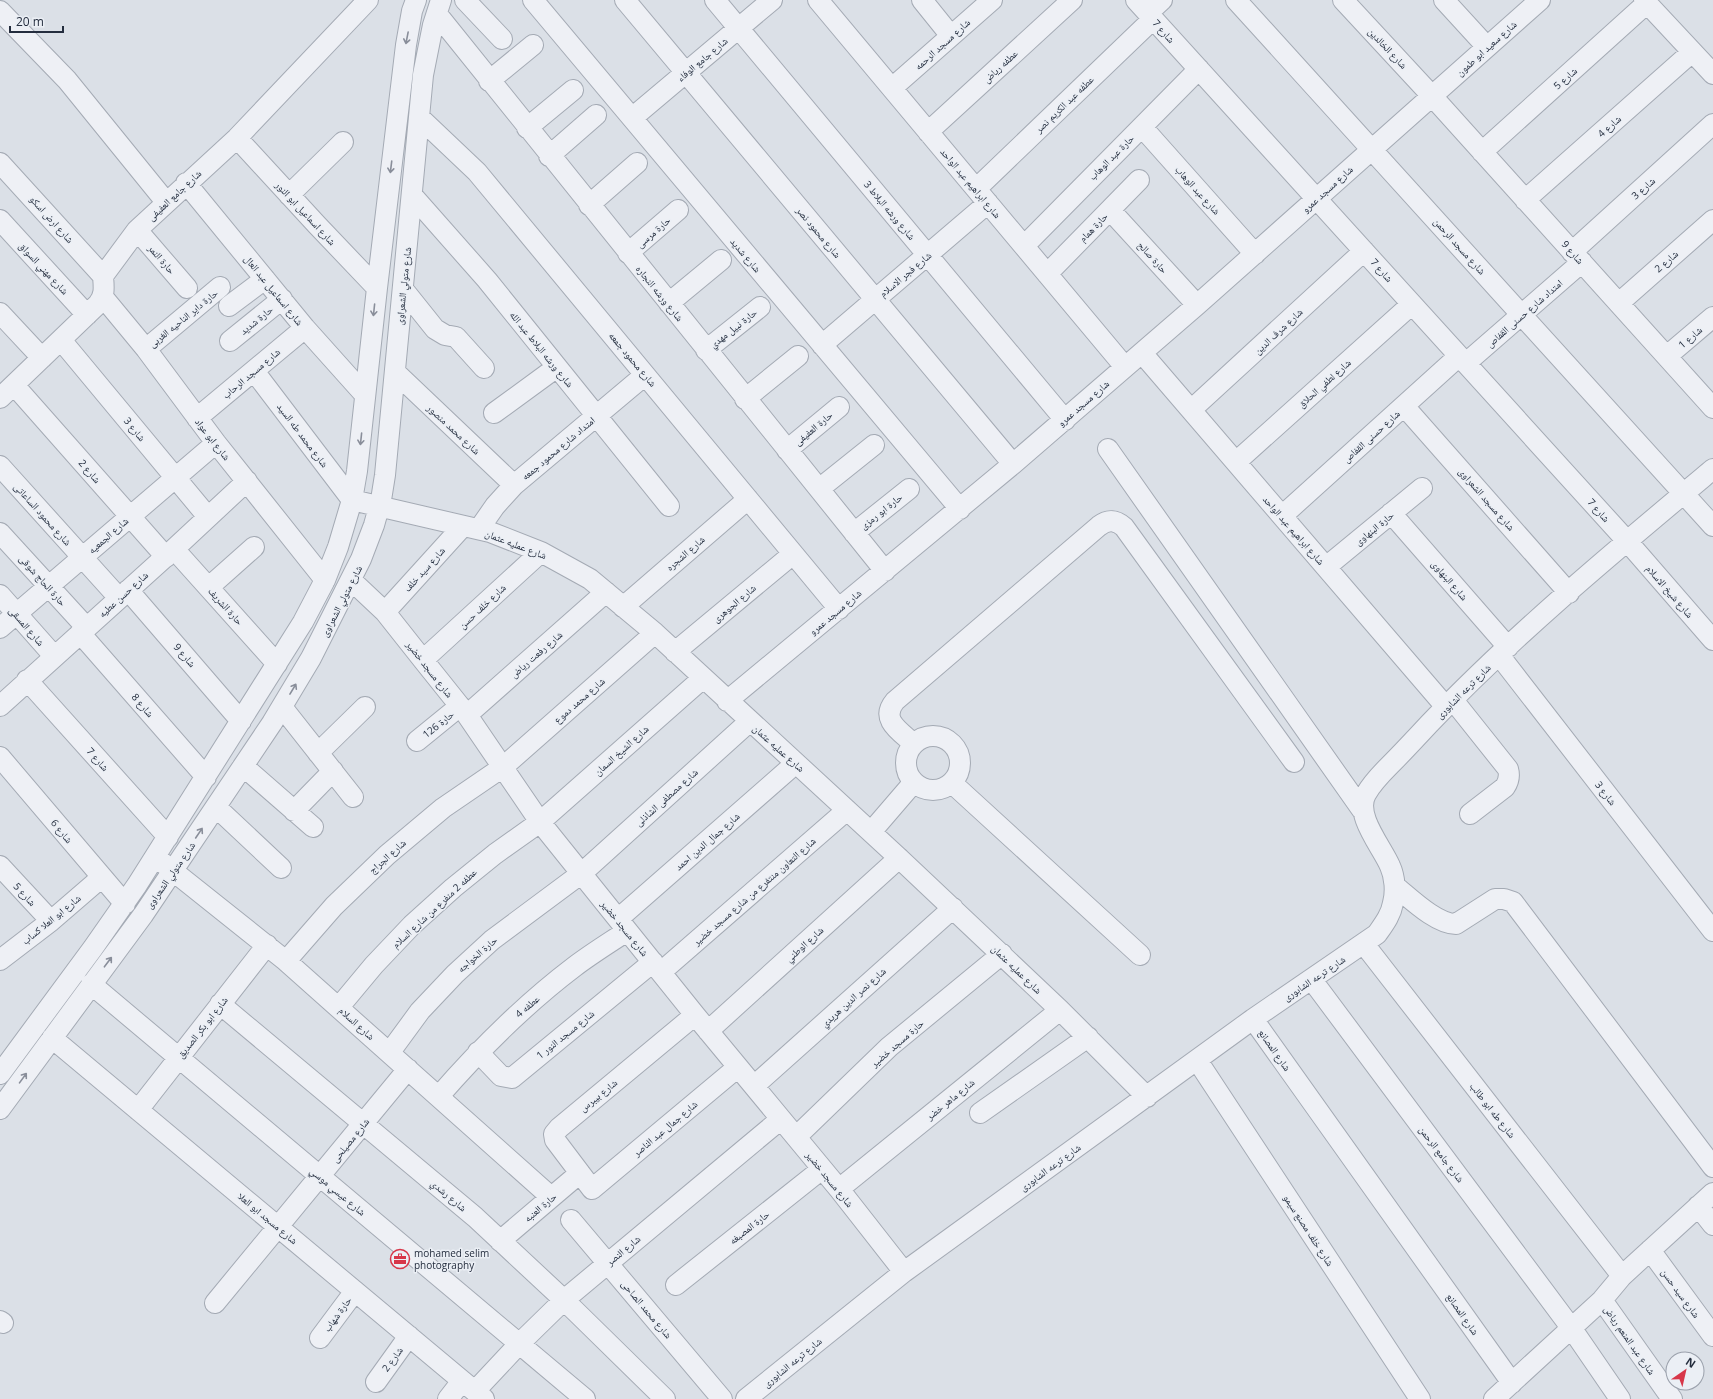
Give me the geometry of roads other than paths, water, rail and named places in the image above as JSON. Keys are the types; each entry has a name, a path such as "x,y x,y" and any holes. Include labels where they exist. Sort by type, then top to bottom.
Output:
{"street":[{"name":"شارع جامع العفيفى","path":"102,276 136,230 237,138 368,0"},
{"name":"شارع متولي الشعراوى","path":"0,1074 125,904 156,857 303,622 325,580 338,547 352,500 357,471 406,45 412,11 416,0"},
{"path":"465,0 502,38"},
{"name":"شارع شديد","path":"533,0 960,509"},
{"name":"شارع محمود نصر","path":"625,0 1013,464"},
{"name":"شارع ورشه البلاط 3","path":"715,0 1065,420"},
{"name":"شارع جامع الوفاء","path":"632,118 772,0"},
{"name":"شارع ابراهيم عبد الواحد","path":"818,0 1125,367"},
{"path":"922,0 951,36"},
{"name":"شارع مسجد الرحمه","path":"892,88 992,0"},
{"name":"عطفه رياض","path":"928,132 1072,0"},
{"name":"شارع مسجد الرحمن","path":"1236,0 1713,526"},
{"name":"شارع الخالدين","path":"1343,0 1432,96"},
{"path":"1444,0 1488,47"},
{"name":"شارع سعيد ابو طمون","path":"1432,96 1540,0"},
{"path":"1646,2 1713,74"},
{"name":"شارع 5","path":"1482,152 1646,2"},
{"name":"شارع متولي الشعراوى","path":"0,1109 173,871 282,707 311,658 369,542 379,506 385,475 426,56 439,7"},
{"name":"شارع ورشه النجاره","path":"439,7 489,81 884,571"},
{"name":"شارع 7","path":"1150,8 1199,69 1627,541"},
{"name":"عطفه عبد الكريم نصر","path":"982,196 1150,8"},
{"path":"0,11 67,80 166,202"},
{"path":"489,81 533,45"},
{"name":"شارع 4","path":"1525,200 1692,52"},
{"name":"حارة عبد الوهاب","path":"1024,246 1199,69"},
{"path":"527,128 573,90"},
{"name":"شارع مسجد عمرو","path":"727,701 960,509 1065,420 1255,254 1432,96"},
{"name":"شارع 9","path":"1432,96 1713,408"},
{"path":"549,156 596,115"},
{"name":"شارع محمود جمعه","path":"419,117 478,172 839,609"},
{"name":"شارع 3","path":"1577,257 1713,124"},
{"name":"شارع عبد الوهاب","path":"1142,127 1255,254"},
{"name":"شارع اسماعيل ابو النور","path":"237,138 377,288"},
{"path":"289,195 343,142"},
{"name":"شارع ارض اسكو","path":"0,163 102,276"},
{"path":"589,205 637,163"},
{"name":"حارة همام","path":"1047,274 1139,180"},
{"name":"شارع اسماعيل عبد العال","path":"186,183 306,328 365,395"},
{"name":"شارع ورشه البلاط عبد الله","path":"412,195 487,280 669,506"},
{"name":"شارع فجر الاسلام","path":"822,345 928,255 982,196"},
{"name":"حارة مرسى","path":"628,253 678,210"},
{"name":"حارة صالح","path":"1110,210 1196,305"},
{"name":"شارع مهني السواق","path":"0,220 87,315"},
{"name":"شارع 2","path":"1619,303 1713,220"},
{"name":"حارة النمر","path":"136,230 187,288"},
{"name":"شارع شرف الدين","path":"1191,410 1364,251"},
{"name":"امتداد شارع حسنى القفاص","path":"1462,359 1522,314 1577,257"},
{"path":"668,303 721,260"},
{"path":"7,392 87,315 103,297 104,290 102,276"},
{"path":"229,306 265,279"},
{"name":"حارة داير الناحيه الغربى","path":"146,349 220,287"},
{"path":"403,289 435,330 445,335 456,337 484,368"},
{"name":"شارع ابو عواد","path":"103,297 146,349 216,443 325,580"},
{"name":"حارة شديد","path":"230,342 282,299"},
{"name":"شارع لطفي الحلاق","path":"1236,462 1412,304"},
{"name":"حارة نبيل مهدي","path":"706,350 760,307"},
{"path":"0,314 42,358"},
{"name":"شارع 1","path":"1667,356 1713,317"},
{"name":"شارع مسجد الرحاب","path":"197,418 306,328"},
{"name":"شارع 3","path":"61,340 208,518"},
{"name":"شارع ابراهيم عبد الواحد","path":"1142,353 1326,567 1508,769 1508,783 1505,787 1470,814"},
{"path":"745,399 798,356"},
{"name":"شارع حسنى القفاص","path":"1282,516 1404,406 1462,359"},
{"path":"494,413 556,367"},
{"name":"شارع محمد طه السيد","path":"254,371 352,500"},
{"name":"شارع محمد منصور","path":"394,372 514,485"},
{"name":"امتداد شارع محمود جمعه","path":"471,528 495,506 514,485 645,375"},
{"name":"شارع 2","path":"7,392 130,516 170,553"},
{"name":"شارع مسجد الشعراوى","path":"1404,406 1569,593"},
{"name":"حارة العفيفى","path":"787,450 839,407"},
{"name":"شارع الجمعيه","path":"0,628 216,443"},
{"path":"819,490 874,445"},
{"path":"1108,449 1362,810"},
{"name":"شارع محمود الساعاتى","path":"0,466 82,557 123,594"},
{"name":"شارع ترعه الشابورى","path":"746,1399 904,1272 1254,1019 1377,934 1387,919 1393,903 1395,886 1391,867 1367,823 1362,810 1362,801 1374,782 1450,703 1504,651 1627,541 1713,469"},
{"name":"شارع حسن عطيه","path":"0,706 247,482"},
{"name":"حارة البنهاوى","path":"1326,567 1422,488"},
{"name":"حارة ابو رمزى","path":"854,532 909,489"},
{"name":"شارع الشجره","path":"623,607 748,499"},
{"name":"شارع عمليه عثمان","path":"352,500 471,528 541,552 590,579 654,633 900,858 1002,954 1147,1096"},
{"name":"شارع البنهاوى","path":"1392,513 1504,651"},
{"path":"914,744 892,724 890,719 890,709 895,701 1099,526 1109,521 1120,523 1124,527 1294,762"},
{"name":"شارع سيد خلف","path":"385,612 471,528"},
{"name":"حارة الحاج شوقى","path":"0,533 49,586 83,630"},
{"name":"شارع شيخ الاسلام","path":"1627,541 1713,640"},
{"path":"209,588 254,547"},
{"name":"شارع خلف حسن","path":"423,660 541,552"},
{"name":"حارة الشريف","path":"170,553 209,588 277,664"},
{"name":"شارع الجوهرى","path":"675,652 793,554"},
{"name":"شارع مسجد خضير","path":"351,580 385,612 463,711 540,822 708,1031 839,1189 904,1272"},
{"name":"شارع رفعت رياض","path":"463,711 606,592"},
{"name":"شارع 9","path":"123,594 241,721"},
{"name":"شارع المسقى","path":"0,595 54,656"},
{"name":"شارع 8","path":"83,630 206,777"},
{"name":"شارع محمد دموع","path":"503,767 654,633"},
{"name":"شارع 3","path":"1504,651 1713,931"},
{"name":"شارع الشيخ السمان","path":"540,822 703,678"},
{"name":"شارع 7","path":"27,680 168,837"},
{"path":"282,707 353,797"},
{"path":"318,753 365,707"},
{"name":"حارة 126","path":"417,741 463,711"},
{"name":"شارع مصطفى الشاذلى","path":"582,873 750,721"},
{"path":"933,737 945,740 952,745 960,759 958,772 952,782 937,790 929,790 914,782 909,776 907,763 909,751 914,744 921,740 933,737"},
{"name":"شارع 6","path":"0,757 125,904"},
{"name":"شارع جمال الدين احمد","path":"622,925 796,764"},
{"path":"243,766 313,828"},
{"name":"شارع الجراج","path":"286,961 334,906 387,855 443,808 503,767"},
{"path":"294,811 333,771"},
{"path":"871,832 914,782"},
{"path":"952,782 1140,954"},
{"path":"216,807 281,868"},
{"name":"شارع التعاون منتفرع من شارع مسجد خضير","path":"657,967 847,810"},
{"name":"عطفه 2 منفرع من شارع السلام","path":"339,1007 374,965 453,888 495,854 540,822"},
{"name":"شارع السلام","path":"156,857 286,961 552,1197"},
{"name":"شارع الوطني","path":"708,1031 900,858"},
{"name":"شارع 5","path":"0,866 50,921"},
{"name":"حارة الخواجه","path":"390,1052 420,1011 455,974 492,940 582,873"},
{"name":"شارع ابو العلا كساب","path":"0,960 50,921 102,877"},
{"path":"1395,886 1436,917 1448,924 1456,924 1495,899 1504,899 1513,902 1713,1168"},
{"name":"شارع نصر الدين هريدي","path":"754,1086 953,908"},
{"name":"عطفه 4","path":"439,1096 478,1052 524,1007 574,967 622,925"},
{"name":"شارع طه ابو طالب","path":"1364,944 1622,1276"},
{"name":"شارع ابو بكر الصديق","path":"138,1110 267,945"},
{"name":"حارة مسجد خضير","path":"796,1137 889,1048 1002,954"},
{"name":"شارع مسجد النور 1","path":"478,1052 501,1076 512,1078 657,967"},
{"name":"شارع جامع الرحمن","path":"1312,980 1572,1329 1620,1399"},
{"name":"شارع عيسي موسي","path":"91,984 585,1399"},
{"name":"شارع رشدي","path":"220,1004 475,1217 564,1300 665,1399"},
{"name":"شارع ماهر خضر","path":"839,1189 1060,1010"},
{"name":"شارع بيبرس","path":"592,1188 555,1140 554,1134 556,1130 695,1015"},
{"name":"شارع المصانع","path":"1254,1019 1512,1383"},
{"path":"980,1113 1088,1037"},
{"name":"شارع مسجد ابو العلا","path":"52,1038 474,1390"},
{"name":"شارع خلف مصنع سيمو","path":"1198,1060 1420,1399"},
{"name":"شارع جمال عبد الناصر","path":"592,1188 738,1067"},
{"name":"شارع مصيلحى","path":"215,1303 408,1069"},
{"name":"شارع النصر","path":"474,1390 518,1344 564,1300 781,1119"},
{"name":"حارة المصبغه","path":"676,1285 822,1169"},
{"name":"حارة العنبه","path":"500,1241 580,1173"},
{"path":"1494,1399 1572,1329 1602,1300 1622,1276 1713,1193"},
{"path":"1698,1206 1713,1225"},
{"name":"شارع محمد الصاحى","path":"571,1220 722,1399"},
{"name":"شارع سيد حسن","path":"1650,1250 1713,1336"},
{"name":"حارة شهاب","path":"320,1338 355,1291"},
{"name":"شارع عبد المنعم رياض","path":"1602,1300 1672,1399"},
{"name":"شارع 2","path":"376,1382 409,1336"},
{"path":"448,1399 474,1390"}],"place":[{"name":"mohamed selim photography","path":"400,1259"}]}
